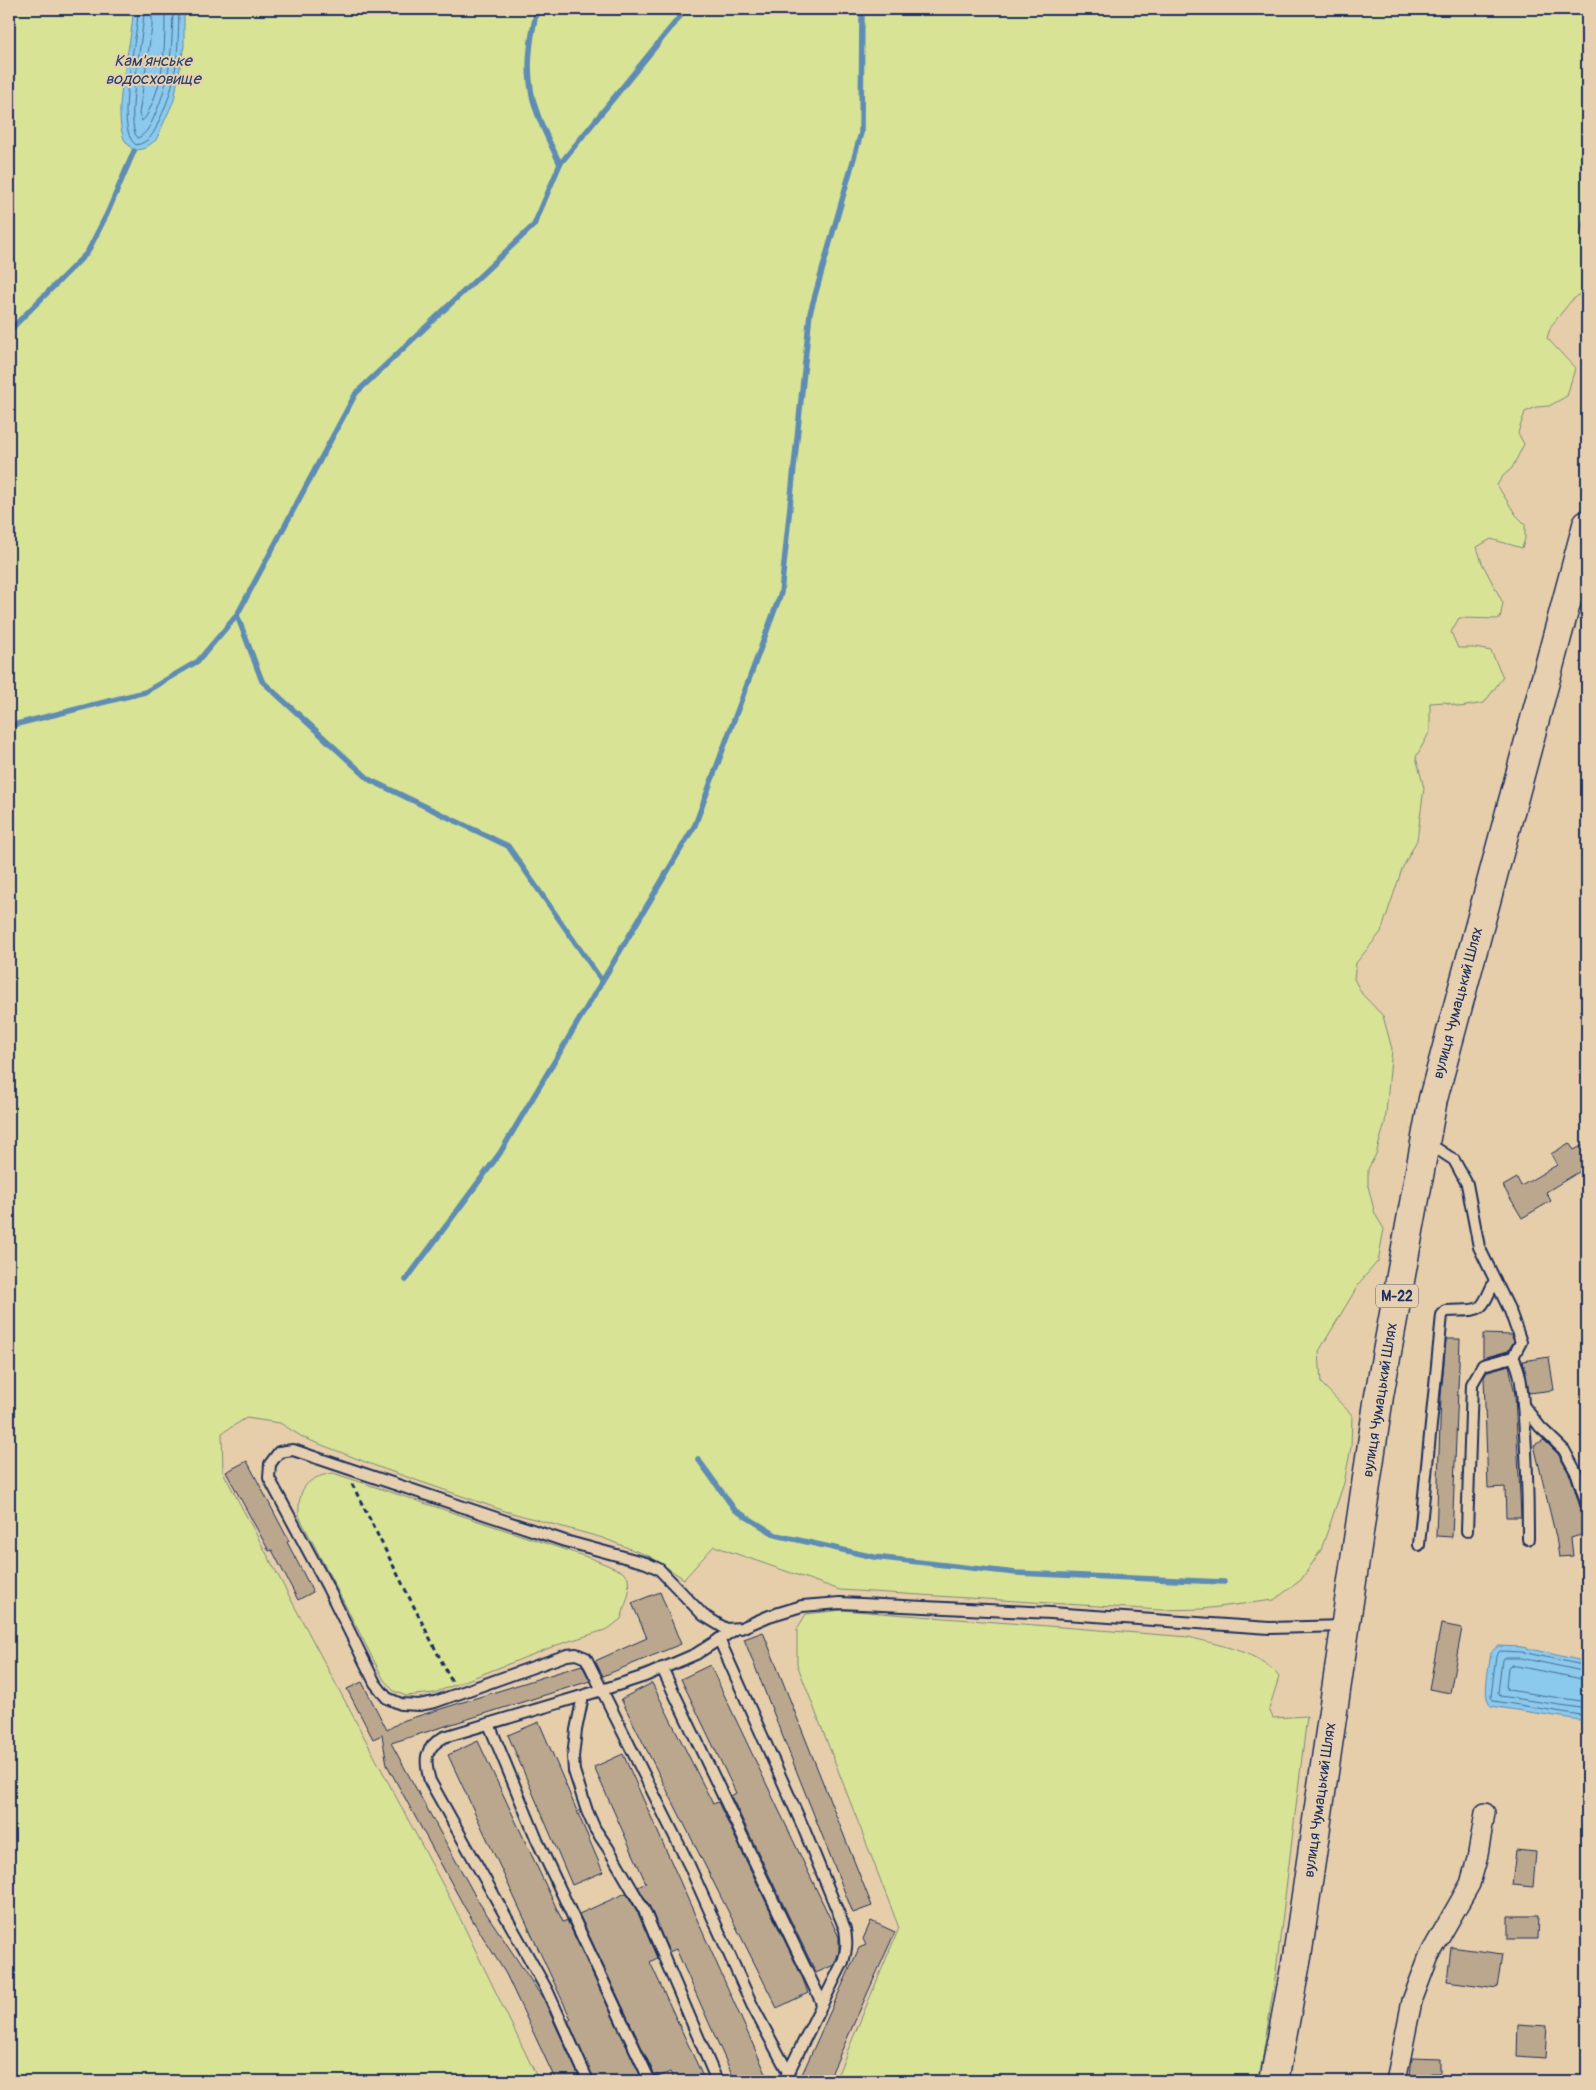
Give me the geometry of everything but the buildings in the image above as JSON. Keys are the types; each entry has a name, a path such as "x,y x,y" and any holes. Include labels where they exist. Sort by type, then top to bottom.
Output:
{"highway":[{"name":"вулиця Чумацький Шлях","path":"1274,2081 1296,1957 1379,1396 1433,1099 1587,526"}],"street":[{"path":"1396,2081 1412,2001 1429,1956 1470,1884 1479,1852 1485,1813"}],"lane":[{"path":"1425,1141 1454,1160 1467,1184 1479,1247 1510,1311 1521,1342 1513,1357 1483,1365 1472,1384 1467,1531"},
{"path":"1419,1545 1442,1315 1446,1311 1479,1310 1484,1306 1495,1280"},
{"path":"1513,1357 1519,1367 1523,1404 1527,1466 1528,1539"},
{"path":"1523,1404 1540,1427 1564,1450 1577,1474 1587,1505"},
{"path":"734,1630 726,1629 703,1615 659,1569 646,1563 565,1541 293,1450 284,1451 273,1458 270,1464 269,1478 327,1586 375,1683 387,1698 401,1704 420,1705 458,1694 567,1655 576,1654 586,1658 689,1865 786,2077"},
{"path":"588,2081 548,1992 430,1781 426,1768 428,1751 434,1743 444,1737 602,1690 696,1654 734,1630 788,1609 816,1604 840,1603 1051,1613 1270,1628 1346,1626"},
{"path":"719,1639 803,1827 845,1930 846,1951 786,2077"},
{"path":"662,1668 822,2003"},
{"path":"583,1696 573,1757 574,1771 587,1811 595,1829 644,1910 717,2081"},
{"path":"489,1724 537,1840 650,2081"}],"path":[{"path":"344,1467 458,1694"}],"green space":[{"path":"9,9 1587,9 1587,212 1580,237 1587,254 1587,280 1580,294 1571,301 1551,326 1547,338 1575,368 1567,396 1549,406 1536,407 1525,412 1518,433 1524,444 1512,468 1497,485 1516,515 1525,524 1525,539 1522,548 1491,539 1477,547 1482,563 1503,603 1500,619 1459,618 1451,632 1458,648 1475,648 1491,651 1503,677 1484,703 1460,707 1445,702 1430,703 1430,731 1416,757 1424,788 1417,840 1402,869 1381,932 1356,963 1354,979 1362,994 1383,1016 1392,1049 1385,1123 1376,1154 1368,1169 1368,1186 1375,1214 1384,1229 1378,1261 1360,1282 1319,1351 1321,1383 1352,1415 1351,1447 1344,1483 1321,1550 1301,1580 1274,1600 1202,1609 1161,1610 840,1590 714,1546 684,1579 651,1557 603,1538 505,1511 381,1468 304,1438 280,1423 246,1418 222,1433 223,1472 453,1904 539,2081 9,2081"},
{"path":"333,1473 593,1559 621,1571 628,1577 629,1593 621,1619 608,1629 557,1645 434,1693 406,1696 394,1691 384,1680 299,1516 300,1499 305,1486 316,1478"},
{"path":"842,1610 1189,1637 1250,1655 1262,1661 1279,1677 1269,1709 1273,1718 1307,1716 1275,1979 1259,2081 835,2081 899,1928 797,1664 797,1629 806,1614"}],"water":[{"name":"Кам'янське водосховище","path":"133,9 184,9 184,46 174,100 156,140 145,148 134,151 124,139 120,110"},
{"path":"1498,1646 1522,1647 1587,1662 1587,1721 1491,1706 1487,1696 1487,1680 1491,1652"}],"waterway":[{"path":"9,726 145,692 198,661 237,615 356,393 534,225 560,164 541,124 531,92 530,54 537,9"},
{"path":"560,164 686,9"},
{"path":"406,1280 500,1153 695,825 781,593 810,313 861,133 862,9"},
{"path":"9,331 87,253 107,214 134,151"},
{"path":"237,615 262,681 370,780 508,846 602,981"},
{"path":"698,1459 735,1510 776,1535 874,1557 1016,1573 1224,1582"}]}
